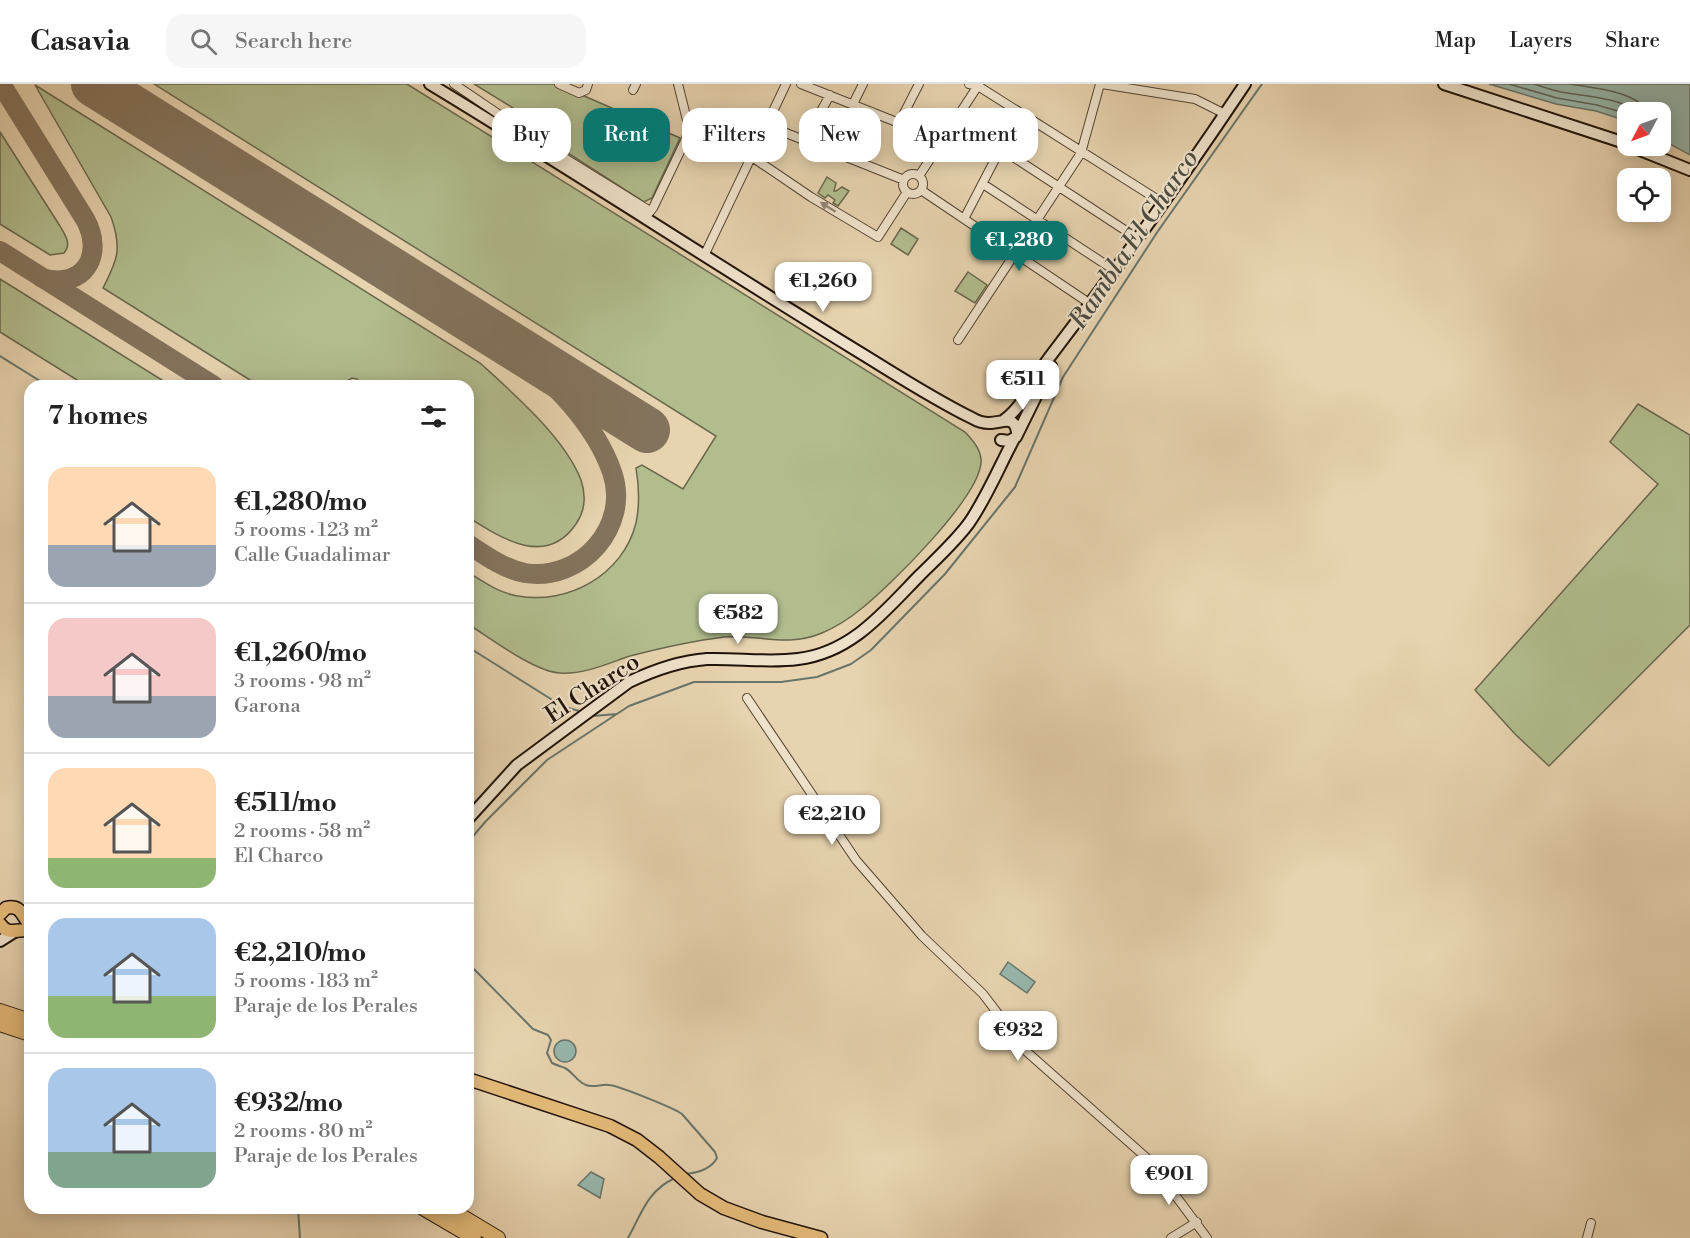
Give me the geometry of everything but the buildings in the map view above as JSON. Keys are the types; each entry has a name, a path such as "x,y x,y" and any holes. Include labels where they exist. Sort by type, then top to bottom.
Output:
{"highway":[{"path":"0,1011 24,1019"},
{"path":"0,1024 24,1032"},
{"path":"433,1214 474,1238"},
{"path":"458,1214 498,1238"}],"main road":[{"path":"429,84 647,214 662,230 971,418 1000,439 1009,441 1016,435 1012,421 988,423 971,418"},
{"name":"El Charco","path":"1001,421 1021,402 1245,84"},
{"path":"1443,84 1617,141"},
{"path":"1656,156 1690,170"},
{"name":"El Charco","path":"474,812 504,776 517,765 629,682 669,665 707,659 773,661 798,659 826,652 850,640 872,624 960,534 976,511 1065,338"},
{"path":"1001,421 995,430 1004,450 1004,460"},
{"path":"2,910 18,908 23,927"},
{"path":"0,926 6,930 23,927"},
{"path":"0,941 23,927"},
{"path":"474,1081 610,1126 637,1140 659,1156 700,1194 724,1208 762,1222 821,1238"}],"street":[{"path":"454,84 647,214 686,139 688,130 678,84"},
{"path":"559,84 579,93 583,93 588,84"},
{"path":"774,108 786,84"},
{"path":"801,84 862,108"},
{"path":"853,104 863,84"},
{"path":"881,116 899,123 919,84"},
{"path":"969,84 979,85 1012,108"},
{"path":"958,340 1081,153 1101,84 1195,99 1225,114"},
{"path":"919,176 979,85"},
{"path":"823,108 830,95"},
{"path":"1038,125 1162,203"},
{"path":"704,256 750,162"},
{"path":"760,162 878,237 907,192"},
{"path":"860,162 904,180"},
{"path":"964,219 994,162"},
{"path":"1021,162 1137,238"},
{"path":"910,174 919,176 923,184 921,190 916,194 907,192 903,187 904,180 910,174"},
{"path":"983,184 1114,270"},
{"path":"921,190 1089,303"},
{"path":"747,698 856,860 922,936 983,994 1027,1052 1149,1160 1207,1238"},
{"path":"1171,1238 1197,1222"},
{"path":"1587,1238 1591,1223"}],"green space":[{"path":"154,84 407,84 492,137 492,162 532,162 965,432 976,446 981,463 976,479 965,498 931,541 892,582 861,609 822,633 796,640 724,637 630,656 578,672 560,673 526,661 474,628 474,576 511,595 537,598 574,591 606,571 619,558 636,523 638,488 636,468 642,465 683,489 716,436"},
{"path":"474,84 557,84 612,108 583,108 583,162 669,162 652,198 644,202 571,155 571,108 513,108"},
{"path":"35,85 480,363 551,432 573,464 584,491 583,508 576,524 564,537 551,544 537,547 509,540 474,521 474,380 358,380 352,378 349,380 250,380 103,288 117,253 111,217"},
{"path":"0,132 64,233 68,243 64,253 50,255 0,224"},
{"path":"670,134 680,138 670,159"},
{"path":"827,177 836,183 834,191 842,187 849,191 838,206 833,203 835,200 828,195 825,198 818,193"},
{"path":"901,228 918,239 908,255 891,244"},
{"path":"968,272 987,285 975,303 955,291"},
{"path":"0,279 162,380 77,380 0,332"},
{"path":"1638,404 1690,435 1690,625 1549,766 1515,734 1475,690 1658,484 1610,442"}],"water":[{"path":"1489,84 1690,84 1690,155 1671,145 1671,102 1617,102 1617,118 1596,111 1556,104"},
{"path":"1008,962 1035,982 1027,993 1000,974"},
{"path":"565,1040 573,1043 576,1051 573,1059 565,1062 557,1059 554,1051 557,1043"},
{"path":"591,1172 604,1179 600,1198 578,1185"}],"waterway":[{"name":"Rambla El Charco","path":"474,835 547,760 629,706 694,682 781,682 817,677 851,664 871,650 945,574 1015,487 1063,377 1158,231 1262,84"},
{"path":"0,356 38,380"},
{"path":"474,651 562,706 579,711"},
{"path":"593,716 617,714"},
{"path":"474,969 533,1029 548,1035 551,1040 547,1053 552,1063 565,1068 586,1085 614,1086 682,1114 715,1152 717,1158 707,1168 685,1174"},
{"path":"628,1238 652,1196 658,1189 675,1178"},
{"name":"Rambla El Charco","path":"298,1214 300,1238"}],"taxiway":[{"path":"1,84 91,232 93,245 91,257 87,266 79,274 69,279 42,278"},
{"path":"0,251 204,380"},
{"path":"474,548 495,562 525,573 546,573 565,569 582,559 597,546 608,530 614,512 616,492 612,472 594,435 569,402 510,344"}],"runway":[{"path":"94,84 647,430"}]}
